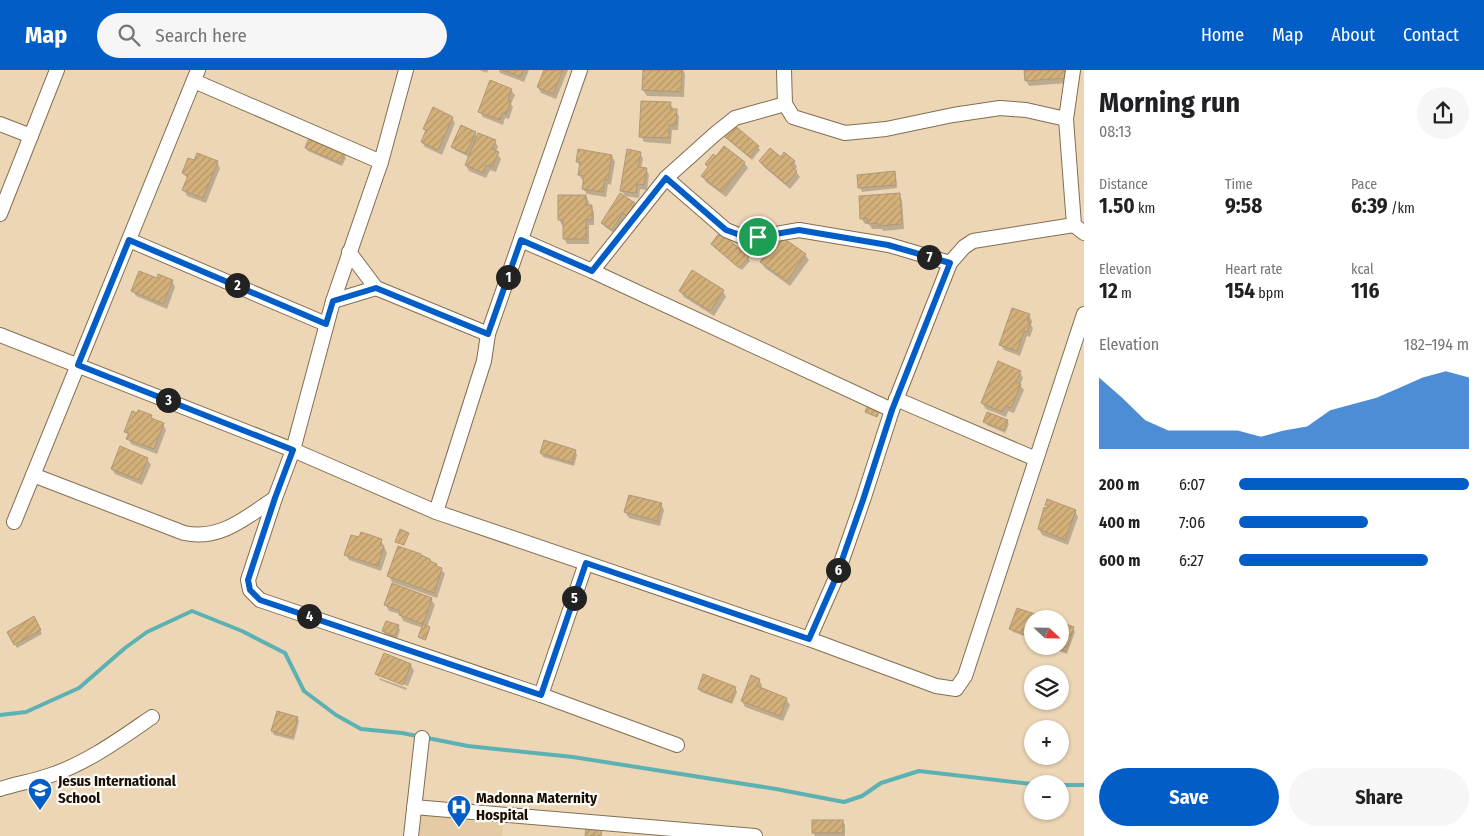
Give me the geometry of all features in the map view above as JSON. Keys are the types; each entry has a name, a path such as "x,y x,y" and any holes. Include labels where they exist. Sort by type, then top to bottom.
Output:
{"street":[{"path":"0,214 57,70"},
{"path":"406,70 381,162 326,324 293,450 248,580 250,590 260,600 541,695 677,745"},
{"path":"436,512 484,361 488,334 580,70"},
{"path":"784,70 785,104 792,117 844,133 886,129 1000,108 1026,110 1066,119"},
{"path":"809,639 835,580 894,405 950,263 964,247 974,241 1079,229 1066,119 1073,70"},
{"path":"14,522 196,75 381,162"},
{"path":"592,271 666,178 735,118 785,104"},
{"path":"0,124 31,136"},
{"path":"666,178 726,230 743,236 758,237 799,230 888,245 950,263"},
{"path":"129,240 326,324"},
{"path":"521,240 894,405 1036,459"},
{"path":"349,252 376,288 488,334"},
{"path":"333,301 376,288"},
{"path":"0,335 293,450 436,512 809,639 936,686 956,689 965,676 1084,314"},
{"path":"33,475 184,533 197,536 222,531 239,523 275,498"},
{"path":"541,695 586,563"},
{"path":"0,789 49,776 82,761 115,743 152,717"},
{"path":"410,836 422,738"},
{"path":"414,807 708,834 755,836"}],"shaded area":[{"name":"Madonna Maternity Hospital","path":"417,813 504,820 502,836 415,836"}],"building":[{"path":"502,70 524,70 521,77"},
{"path":"544,70 563,70 553,94 537,87"},
{"path":"643,70 682,70 681,92 642,90"},
{"path":"1024,70 1065,70 1066,78 1025,81"},
{"path":"490,80 512,89 508,99 511,101 506,114 502,113 500,120 478,112"},
{"path":"641,101 671,102 670,109 677,109 676,125 669,125 669,138 639,137"},
{"path":"433,107 453,117 438,150 421,142 426,130 423,129"},
{"path":"733,124 759,146 750,157 724,136"},
{"path":"461,125 476,132 466,154 451,147"},
{"path":"478,133 496,140 492,149 499,152 492,167 486,165 483,173 465,165"},
{"path":"309,138 345,154 340,163 305,148"},
{"path":"724,146 745,162 722,192 701,176 708,167 705,164 713,154 716,156"},
{"path":"770,148 781,157 784,152 795,161 791,165 797,171 786,184 759,161"},
{"path":"578,149 612,155 608,180 605,179 603,192 582,189 584,176 578,175 580,162 576,162"},
{"path":"627,149 641,152 638,167 647,168 644,185 637,184 636,193 620,191"},
{"path":"197,153 218,161 203,198 182,190 188,176 182,173 188,158 194,160"},
{"path":"895,171 896,185 858,188 857,175"},
{"path":"620,193 635,203 627,216 623,213 612,230 601,223"},
{"path":"900,193 902,224 878,226 878,223 868,224 867,218 860,219 859,196"},
{"path":"558,195 586,195 586,205 592,205 592,220 586,219 586,239 563,239 563,220 558,220"},
{"path":"720,232 749,257 739,268 711,244"},
{"path":"779,235 806,254 787,281 760,262"},
{"path":"692,270 724,290 710,311 679,291"},
{"path":"139,271 157,278 158,274 173,280 163,304 131,291"},
{"path":"1012,308 1030,314 1027,321 1031,322 1027,332 1024,331 1017,351 999,345"},
{"path":"998,361 1021,371 1016,382 1021,384 1011,408 1005,406 1002,412 981,403"},
{"path":"869,402 881,407 877,417 865,412"},
{"path":"138,410 152,415 151,418 164,423 154,449 126,439 129,433 124,432 132,411 137,413"},
{"path":"987,412 1008,420 1004,430 983,422"},
{"path":"544,440 576,450 572,463 540,453"},
{"path":"120,446 148,458 139,480 111,469"},
{"path":"629,495 662,503 657,521 624,512"},
{"path":"1047,499 1076,510 1065,540 1038,529 1044,507 1047,508 1048,506 1045,505"},
{"path":"400,529 409,533 404,545 395,542"},
{"path":"361,532 382,539 380,545 384,546 378,566 344,555 351,535 359,537"},
{"path":"398,546 421,554 437,564 436,566 442,568 434,593 387,576"},
{"path":"392,583 432,598 423,624 399,615 400,611 384,605"},
{"path":"1017,608 1024,610 1024,634 1009,629"},
{"path":"34,616 41,630 14,645 7,632"},
{"path":"386,621 399,625 395,636 382,631"},
{"path":"423,624 430,627 425,640 418,637"},
{"path":"1069,625 1074,627 1069,642"},
{"path":"384,653 411,664 403,685 375,674"},
{"path":"703,674 736,687 731,702 698,689"},
{"path":"751,675 760,679 757,686 787,698 780,716 741,701"},
{"path":"277,711 298,717 292,737 271,731"},
{"path":"812,820 843,820 843,833 812,833"},
{"path":"586,827 602,829 601,836 585,836"}],"waterway":[{"path":"0,715 26,712 79,688 125,648 147,632 192,611 242,631 285,653 304,691 336,715 361,729 402,733 468,746 573,757 776,789 844,802 862,796 881,783 919,771 1024,783"},
{"path":"1069,785 1084,785"}],"place":[{"name":"Jesus International School","path":"40,811"},
{"name":"Madonna Maternity Hospital","path":"459,828"}],"route":[{"path":"666,178 726,230 743,236 758,237 799,230 888,245 950,263 892,410 835,580 809,639 586,563 541,695 260,600 250,590 248,580 293,450 78,365 129,240 326,324 333,301 376,288 488,334 521,240 592,271 666,178"}]}
